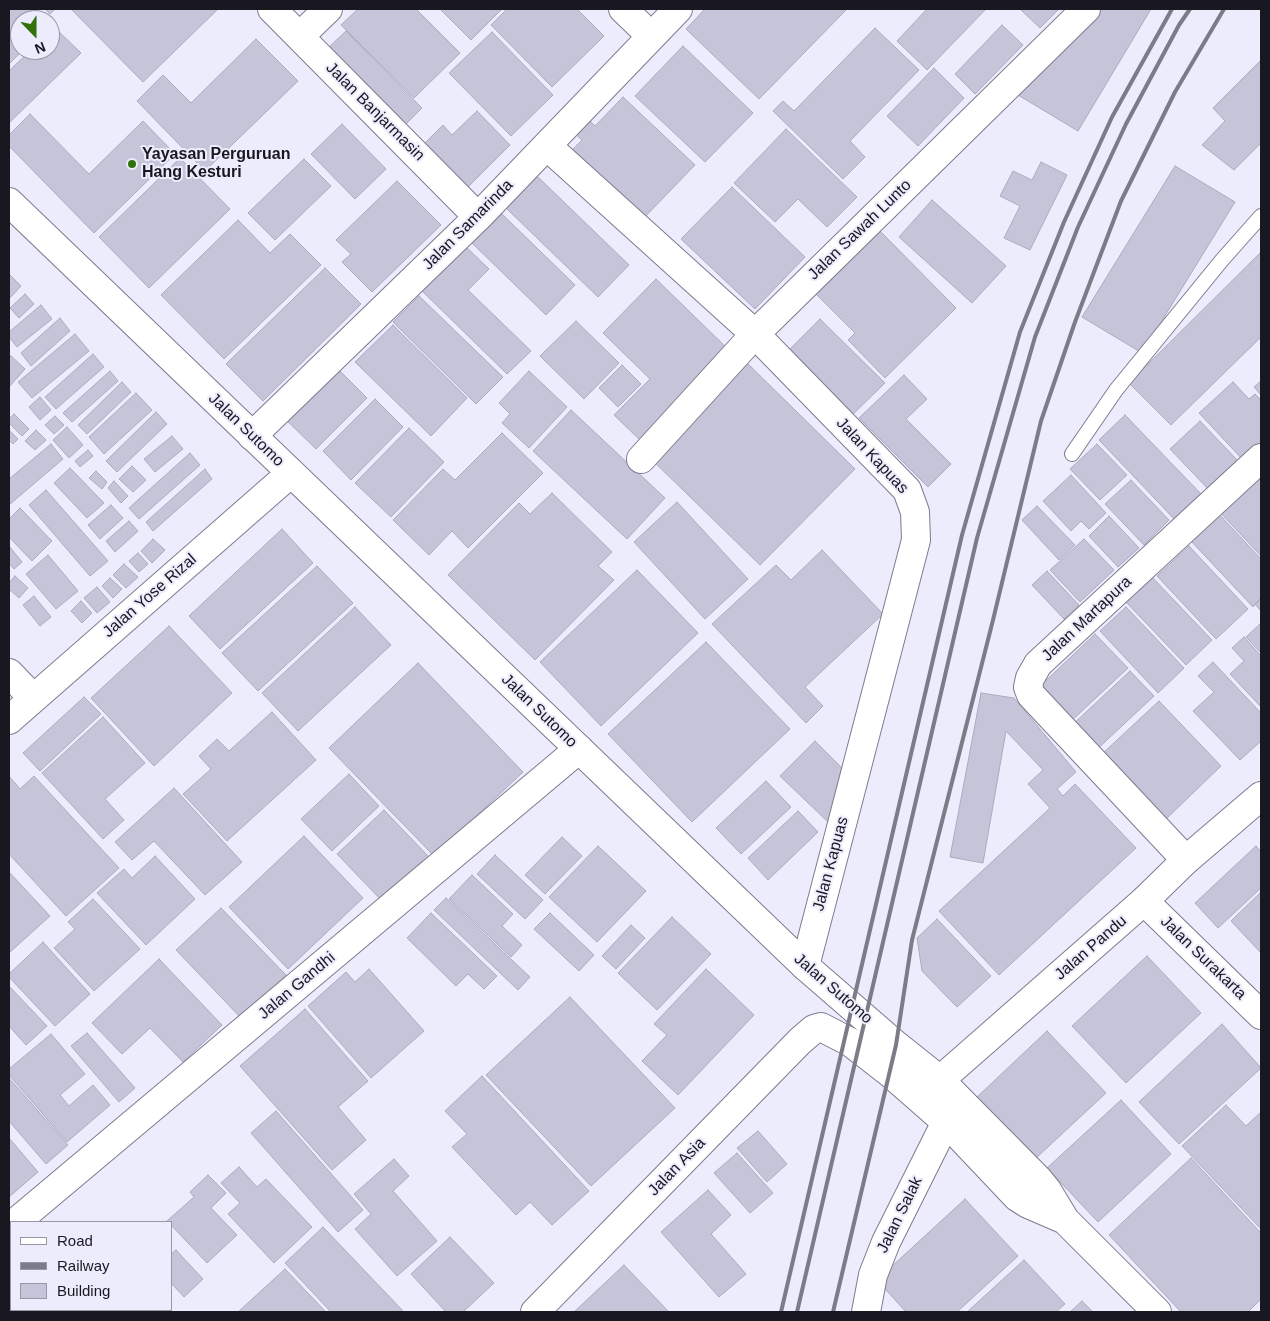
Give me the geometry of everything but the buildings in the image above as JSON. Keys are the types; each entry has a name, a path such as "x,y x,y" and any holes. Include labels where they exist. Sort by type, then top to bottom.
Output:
{"street":[{"name":"Jalan Banjarmasin","path":"272,9 478,217"},
{"path":"300,36 328,9"},
{"path":"623,9 651,36"},
{"name":"Jalan Samarinda","path":"252,436 478,217 678,9"},
{"name":"Jalan Sawah Lunto","path":"641,459 755,334 1086,9"},
{"name":"Jalan Kapuas","path":"547,146 755,334 907,490 915,512 916,540 805,966"},
{"name":"Jalan Sutomo","path":"11,210 291,473 805,966 896,1045 940,1080 1038,1179 1065,1220 1157,1312"},
{"name":"Jalan Martapura","path":"1186,860 1032,695 1028,687 1030,678 1038,664 1261,458"},
{"name":"Jalan Yose Rizal","path":"9,720 291,473"},
{"path":"9,673 33,698"},
{"name":"Jalan Gandhi","path":"17,1221 579,749"},
{"name":"Jalan Pandu","path":"923,1102 940,1080 1144,900 1186,860 1261,796"},
{"name":"Jalan Surakarta","path":"1144,900 1261,1015"},
{"name":"Jalan Sutomo","path":"821,1027 850,1042 890,1073 946,1122 1017,1197 1028,1204 1065,1220"},
{"name":"Jalan Asia","path":"535,1312 800,1041 814,1029 821,1027"},
{"name":"Jalan Salak","path":"866,1312 873,1275 886,1242 946,1122"}],"lane":[{"path":"1072,454 1116,390 1222,260 1261,216"}],"railway":[{"path":"781,1312 962,535 1020,332 1064,222 1112,117 1172,9"},
{"path":"797,1312 977,538 1035,337 1078,227 1126,124 1179,25 1190,9"},
{"path":"833,1312 896,1045 912,940 1041,421 1075,322 1121,201 1175,92 1224,9"}],"place":[{"name":"Yayasan Perguruan Hang Kesturi","path":"132,164"}]}
